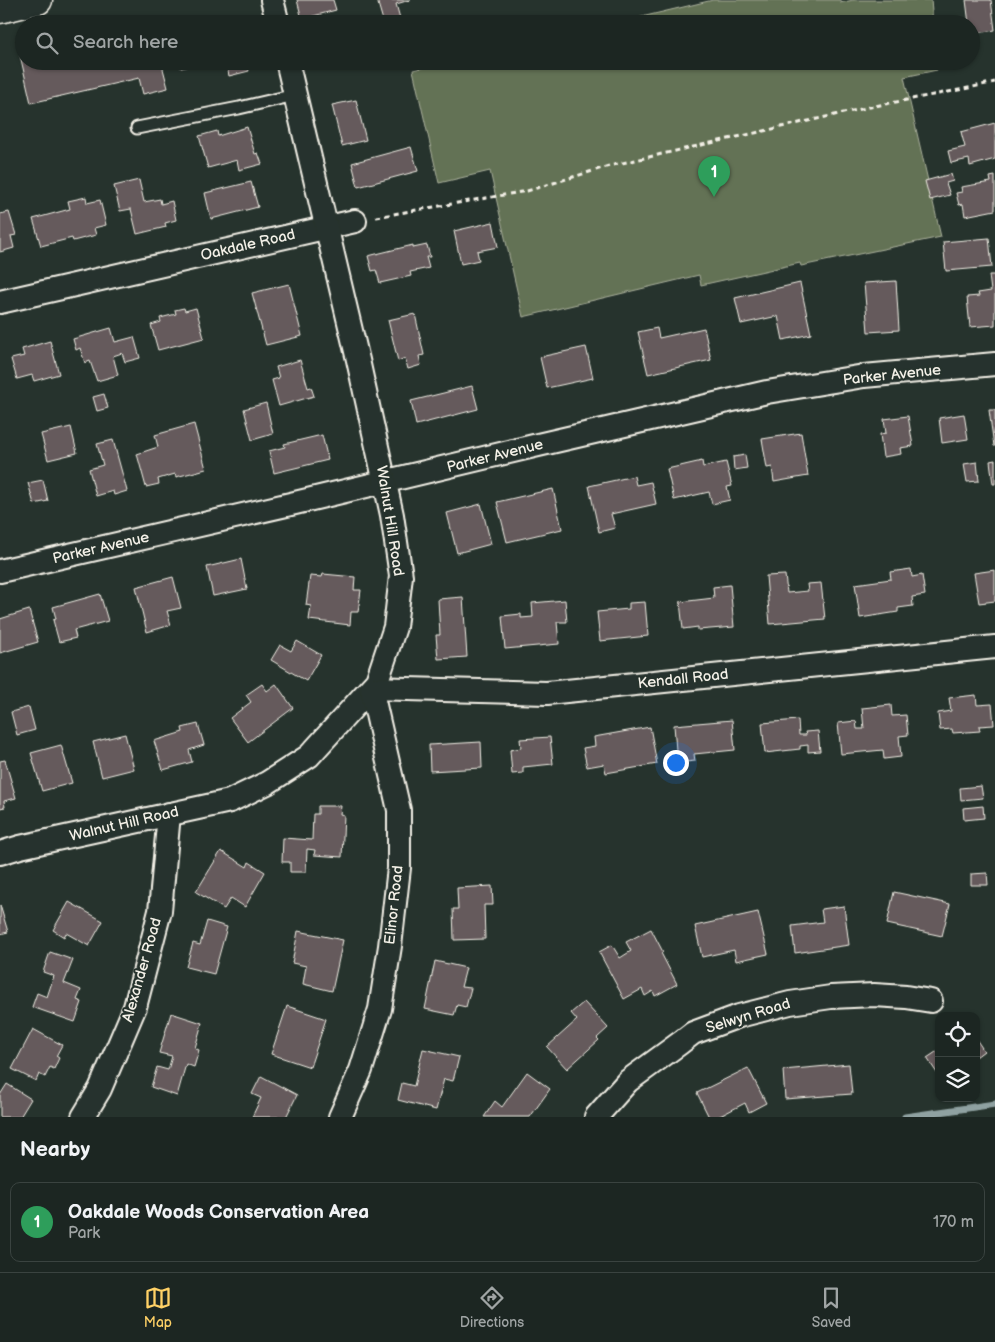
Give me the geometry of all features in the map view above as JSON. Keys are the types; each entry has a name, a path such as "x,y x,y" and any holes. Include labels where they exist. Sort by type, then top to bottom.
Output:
{"highway":[{"path":"0,9 38,0"}],"street":[{"path":"272,0 276,15"},
{"name":"Walnut Hill Road","path":"0,853 230,801 267,783 309,756 377,681 395,627 401,576 392,514 385,482 289,70"},
{"name":"Oakdale Road","path":"0,302 355,221"},
{"name":"Parker Avenue","path":"0,571 767,392 864,376 995,364"},
{"name":"Kendall Road","path":"371,688 547,693 995,647"},
{"name":"Elinor Road","path":"340,1117 361,1070 380,1009 399,868 398,810 371,688"},
{"name":"Alexander Road","path":"83,1117 100,1089 134,1007 160,911 169,814"},
{"name":"Selwyn Road","path":"596,1117 628,1081 693,1033 739,1016 790,1003 832,997 874,995 931,1001"}],"lane":[{"path":"137,128 239,108 295,94"}],"path":[{"path":"355,221 526,191 646,157 870,107 995,82"}],"green space":[{"path":"713,0 840,0 840,3 853,0 931,0 932,15 650,15"},
{"path":"413,70 937,70 904,77 941,237 801,266 800,263 701,285 699,275 523,317 490,171 439,183"}],"building":[{"path":"297,0 333,0 336,10 317,15 301,15"},
{"path":"377,0 410,0 396,4 399,15 381,15"},
{"path":"966,0 991,0 995,30 980,32 980,15 968,15"},
{"path":"23,70 163,70 168,88 143,94 139,78 31,103"},
{"path":"228,70 249,71 229,76"},
{"path":"356,100 366,140 342,146 332,105"},
{"path":"995,123 995,159 970,166 969,159 951,163 948,151 965,147 961,132"},
{"path":"247,127 255,154 258,153 262,164 239,170 237,160 208,168 199,136 217,131 218,136"},
{"path":"411,147 418,171 358,187 352,163"},
{"path":"951,174 953,181 946,183 950,195 930,200 925,181"},
{"path":"995,176 995,210 965,216 963,204 959,205 956,193 962,192 961,187 991,182 990,177"},
{"path":"139,180 144,202 160,199 161,204 172,201 176,220 165,223 166,227 137,234 131,209 120,211 114,186"},
{"path":"251,182 258,207 211,219 205,193"},
{"path":"86,197 87,203 100,200 106,225 94,228 96,235 73,241 72,238 41,246 33,219 70,209 68,201"},
{"path":"9,212 16,235 11,236 14,248 0,252 0,214"},
{"path":"493,222 498,247 477,251 479,260 461,264 454,231"},
{"path":"989,238 992,267 946,271 943,242"},
{"path":"413,245 413,248 427,245 430,257 426,257 429,268 410,272 411,276 380,283 376,270 372,271 368,256"},
{"path":"989,275 995,275 995,325 970,327 967,297 979,296 978,293 991,291"},
{"path":"896,281 899,330 868,332 864,283"},
{"path":"800,283 811,334 783,340 778,316 741,324 735,298"},
{"path":"289,284 302,336 266,345 252,293"},
{"path":"184,308 185,311 196,308 204,338 158,350 151,325 161,322 160,318 176,314 175,310"},
{"path":"415,314 424,355 419,356 421,365 408,369 405,358 398,361 388,320"},
{"path":"111,328 115,342 134,337 140,358 125,362 122,353 113,356 118,375 97,381 90,361 85,363 80,348 76,350 73,339"},
{"path":"657,328 659,338 704,328 711,360 648,374 638,332"},
{"path":"50,341 59,374 34,381 32,375 17,379 11,359 24,356 22,349"},
{"path":"586,347 593,378 547,388 540,357"},
{"path":"300,360 308,388 311,387 314,396 279,406 272,380 279,378 276,367"},
{"path":"472,386 478,409 416,425 411,401"},
{"path":"104,394 108,408 97,411 93,397"},
{"path":"266,403 273,434 252,440 244,409"},
{"path":"989,410 995,410 995,446 994,446"},
{"path":"964,414 968,439 942,443 939,418"},
{"path":"908,416 913,446 900,448 901,454 883,457 880,434 886,433 884,419"},
{"path":"194,424 206,469 176,477 175,474 158,479 159,484 146,487 137,454 158,447 155,435"},
{"path":"71,427 77,453 48,460 41,434"},
{"path":"801,433 808,476 774,482 772,467 767,468 762,439"},
{"path":"322,435 328,460 274,473 269,451 285,447 284,444"},
{"path":"113,440 127,491 114,495 113,491 96,496 89,469 103,465 97,444"},
{"path":"745,455 747,468 734,470 733,457"},
{"path":"995,460 995,484 993,484 990,461"},
{"path":"702,461 703,467 726,462 732,486 727,487 730,500 712,504 709,492 674,500 667,469"},
{"path":"977,462 979,481 967,482 964,464"},
{"path":"634,476 636,485 651,482 656,504 611,514 615,528 599,532 589,486"},
{"path":"43,480 48,501 34,504 28,483"},
{"path":"553,489 562,529 507,542 497,502"},
{"path":"481,504 491,544 457,553 447,513"},
{"path":"241,559 247,589 213,596 207,567"},
{"path":"911,569 912,577 922,575 925,595 912,597 913,606 898,608 898,612 860,618 855,584 891,579 890,572"},
{"path":"995,570 995,601 979,603 974,573"},
{"path":"323,574 355,577 354,590 361,590 358,612 351,612 350,625 309,620 311,606 306,605 310,576 322,577"},
{"path":"785,575 787,593 808,591 807,584 821,583 825,619 770,624 766,576"},
{"path":"173,577 181,608 167,611 171,625 147,632 136,587"},
{"path":"730,585 734,627 698,630 698,627 683,629 680,602 714,598 713,587"},
{"path":"100,594 108,621 74,630 76,638 59,642 53,620 56,619 53,607"},
{"path":"463,597 467,657 438,659 436,635 440,635 438,599"},
{"path":"565,600 567,622 557,622 559,644 505,649 502,616 521,614 521,618 533,617 532,603"},
{"path":"645,602 648,636 600,641 597,612 629,609 629,603"},
{"path":"29,610 38,642 0,653 0,619"},
{"path":"297,641 321,655 306,681 271,660 280,645 291,651"},
{"path":"262,684 267,691 276,684 293,708 248,742 230,718 251,702 246,695"},
{"path":"976,695 977,705 992,704 994,725 979,726 980,731 953,733 952,729 940,730 938,713 951,711 949,698"},
{"path":"891,705 892,716 906,715 908,735 899,736 901,757 884,759 883,750 841,754 838,723 856,721 857,729 864,729 862,708"},
{"path":"29,707 35,730 17,735 11,712"},
{"path":"732,720 735,750 694,754 695,761 677,763 674,725"},
{"path":"798,720 799,735 806,735 805,732 818,731 820,751 808,752 808,745 800,746 800,749 765,753 762,723"},
{"path":"198,724 204,745 189,750 192,762 163,770 154,741 183,732 182,728"},
{"path":"650,727 657,764 606,773 604,764 587,767 583,748 595,746 594,737"},
{"path":"125,734 134,769 102,777 93,742"},
{"path":"550,737 553,764 523,767 523,773 512,774 510,750 521,748 520,739"},
{"path":"481,742 482,768 430,771 429,745"},
{"path":"61,745 72,783 42,791 31,753"},
{"path":"5,760 16,798 4,801 5,807 0,808 0,761"},
{"path":"981,786 983,798 961,800 960,788"},
{"path":"318,806 341,806 340,814 344,815 342,857 314,855 315,850 307,849 306,872 290,872 290,862 282,862 283,838 312,840 313,814 318,814"},
{"path":"983,806 984,818 964,820 963,808"},
{"path":"221,851 247,867 249,862 265,872 245,907 231,898 224,909 196,892"},
{"path":"987,873 988,885 971,885 971,874"},
{"path":"492,886 493,905 484,905 485,939 454,940 453,909 458,909 457,888"},
{"path":"894,892 950,904 942,936 887,924"},
{"path":"69,902 103,921 89,946 66,933 64,937 53,930"},
{"path":"0,905 8,932 0,934"},
{"path":"844,906 849,945 795,953 792,926 823,922 821,909"},
{"path":"758,912 768,954 736,961 734,950 702,957 695,926"},
{"path":"207,921 227,927 214,974 186,967 193,943 200,945"},
{"path":"651,929 677,984 655,996 653,991 645,996 642,989 624,999 599,952 612,945 620,958 631,951 626,942"},
{"path":"298,931 343,940 332,991 303,984 306,966 292,963"},
{"path":"50,952 73,960 64,983 81,990 77,1000 82,1002 75,1022 32,1007 37,993 47,997 54,976 43,972"},
{"path":"435,961 466,968 461,987 471,988 466,1007 457,1005 454,1015 425,1009"},
{"path":"584,1002 608,1028 597,1038 599,1040 567,1069 547,1047 577,1020 571,1013"},
{"path":"287,1006 326,1019 310,1067 271,1054"},
{"path":"171,1013 202,1023 195,1048 199,1050 194,1067 186,1064 177,1096 151,1087 157,1067 168,1070 172,1056 159,1053"},
{"path":"33,1029 62,1045 56,1056 59,1058 54,1069 50,1067 45,1077 39,1074 36,1081 12,1069"},
{"path":"980,1045 984,1051 980,1054"},
{"path":"423,1049 459,1057 453,1081 444,1079 436,1110 398,1100 402,1083 414,1086"},
{"path":"935,1053 935,1070 927,1058"},
{"path":"849,1064 852,1094 785,1099 783,1070"},
{"path":"748,1068 766,1103 749,1112 745,1103 718,1117 709,1117 697,1093"},
{"path":"527,1072 550,1089 530,1117 484,1117 495,1101 502,1107"},
{"path":"261,1076 297,1095 286,1117 252,1117 261,1098 252,1094"},
{"path":"7,1084 31,1099 20,1117 0,1117 0,1095"}],"waterway":[{"path":"905,1117 995,1104"}],"place":[{"name":"Oakdale Woods Conservation Area","path":"714,197"}]}
